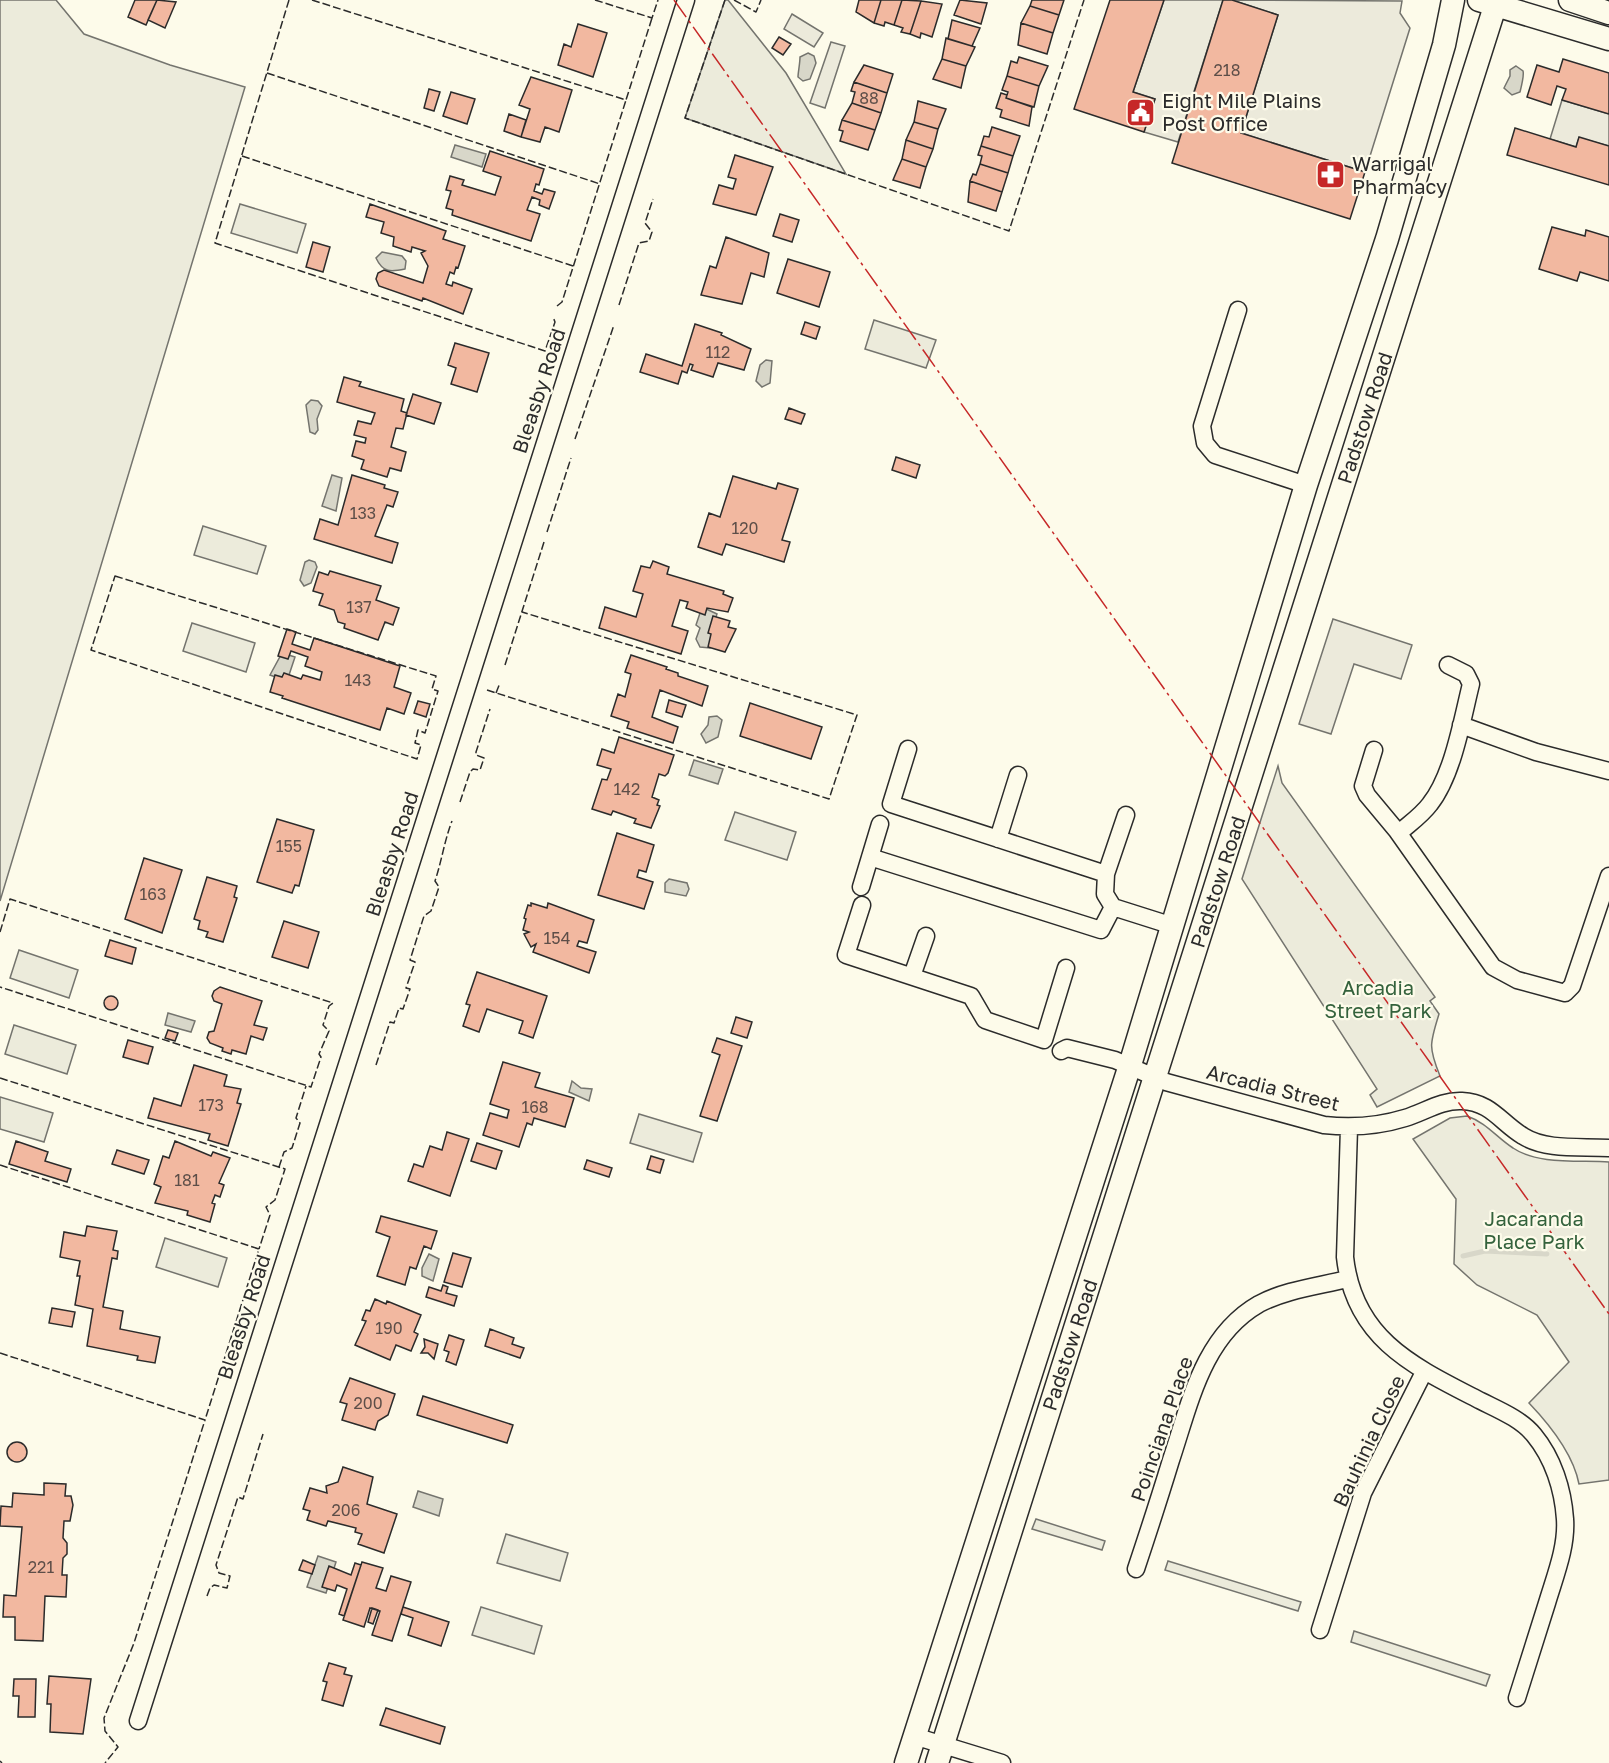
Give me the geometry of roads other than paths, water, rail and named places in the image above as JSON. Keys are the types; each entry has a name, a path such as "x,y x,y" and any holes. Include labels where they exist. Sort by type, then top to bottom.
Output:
{"main road":[{"name":"Padstow Road","path":"906,1763 1130,1065 1306,485 1387,239 1444,45 1453,0"},
{"path":"1570,0 1609,13"},
{"name":"Padstow Road","path":"940,1754 1156,1077 1491,2"},
{"path":"1491,2 1609,39"}],"street":[{"name":"Bleasby Road","path":"138,1722 686,0"},
{"path":"1238,310 1202,426 1205,443 1215,455 1306,485"},
{"path":"1399,834 1429,807 1439,791 1461,725 1471,684 1466,674 1448,665"},
{"path":"1461,725 1536,752 1609,771"},
{"path":"908,749 891,804 1106,874"},
{"path":"1374,750 1364,786 1493,967 1517,980 1565,993 1572,986 1609,876"},
{"path":"998,839 1018,775"},
{"path":"1126,815 1106,874 1105,894 1113,907 1173,926"},
{"path":"861,887 880,824"},
{"path":"870,857 1101,930 1113,907"},
{"path":"862,905 846,955 971,996 985,1020 1044,1040 1066,968"},
{"path":"912,976 926,936"},
{"name":"Arcadia Street","path":"1060,1051 1067,1048 1084,1051 1130,1065 1156,1077 1324,1125 1349,1128 1405,1118 1446,1101 1476,1102 1492,1109 1523,1136 1535,1142 1549,1145 1609,1148"},
{"path":"1349,1128 1345,1257 1347,1279 1356,1303 1373,1330 1391,1349 1424,1372 1509,1414 1533,1433 1548,1456 1561,1488 1565,1521 1561,1558 1517,1698"},
{"name":"Poinciana Place","path":"1136,1569 1198,1378 1214,1347 1235,1323 1260,1304 1286,1294 1347,1279"},
{"name":"Bauhinia Close","path":"1320,1630 1363,1493 1424,1372"},
{"path":"914,1736 940,1754 1002,1763"}],"waterway":[{"path":"1463,1256 1485,1251 1547,1254"}],"place":[{"name":"Eight Mile Plains Post Office","path":"1141,113"},
{"name":"Warrigal Pharmacy","path":"1331,175"}],"park label":[{"name":"Arcadia Street Park","path":"1378,1000"},
{"name":"Jacaranda Place Park","path":"1534,1230"}]}
